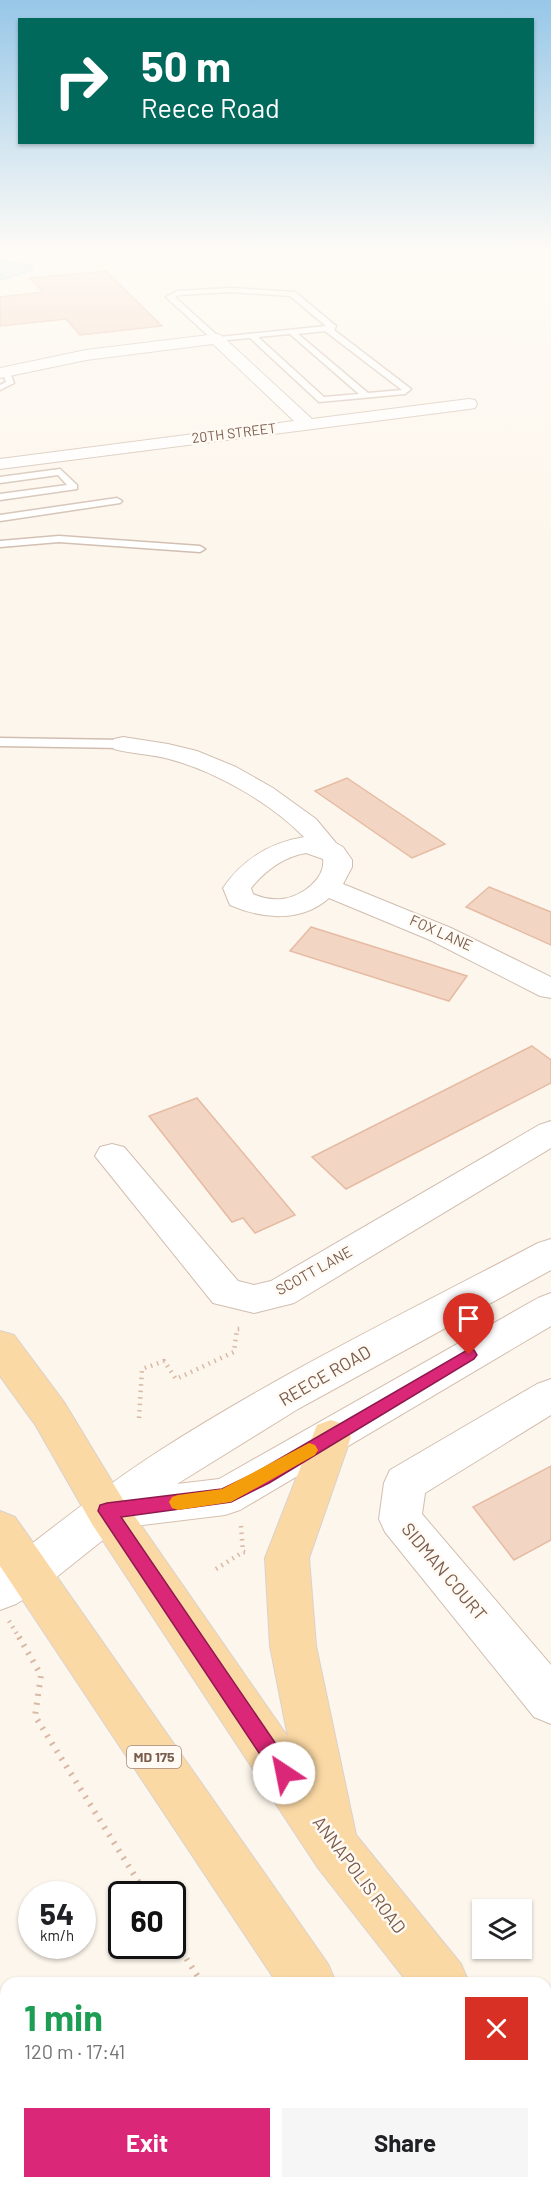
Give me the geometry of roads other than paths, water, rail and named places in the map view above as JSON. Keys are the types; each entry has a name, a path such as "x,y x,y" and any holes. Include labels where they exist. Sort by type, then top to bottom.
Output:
{"main road":[{"name":"ANNAPOLIS ROAD","path":"0,1346 50,1414 107,1511 336,1850 437,1977"},
{"path":"331,1437 287,1558 293,1646 336,1850"},
{"name":"MD 175","path":"0,1530 11,1593 304,1977"}],"street":[{"path":"3,372 96,354 135,349"},
{"path":"228,349 307,424"},
{"name":"20TH STREET","path":"0,464 469,404"},
{"path":"123,744 180,753 219,767 246,782 317,832 325,848"},
{"path":"306,844 325,848 335,855 338,864 336,875 326,887 307,902 282,908 258,907 240,899 237,888 272,854 287,846 306,844"},
{"name":"FOX LANE","path":"326,887 411,920 498,959 551,989"},
{"name":"SCOTT LANE","path":"112,1156 226,1293 254,1299 281,1293 551,1133"},
{"name":"REECE ROAD","path":"11,1593 107,1511 196,1450 383,1344 551,1253"},
{"path":"107,1511 225,1497 551,1308"},
{"name":"SIDMAN COURT","path":"551,1395 405,1483 400,1519 551,1701"}],"lane":[{"path":"266,349 322,400 405,392 407,389 354,349"},
{"path":"312,349 366,396"},
{"path":"0,388 10,383 3,372"},
{"path":"0,480 60,472 74,487 0,497"},
{"path":"0,518 117,501"},
{"path":"0,544 59,539 200,549"},
{"path":"0,742 7,744 51,742 123,744"}]}
